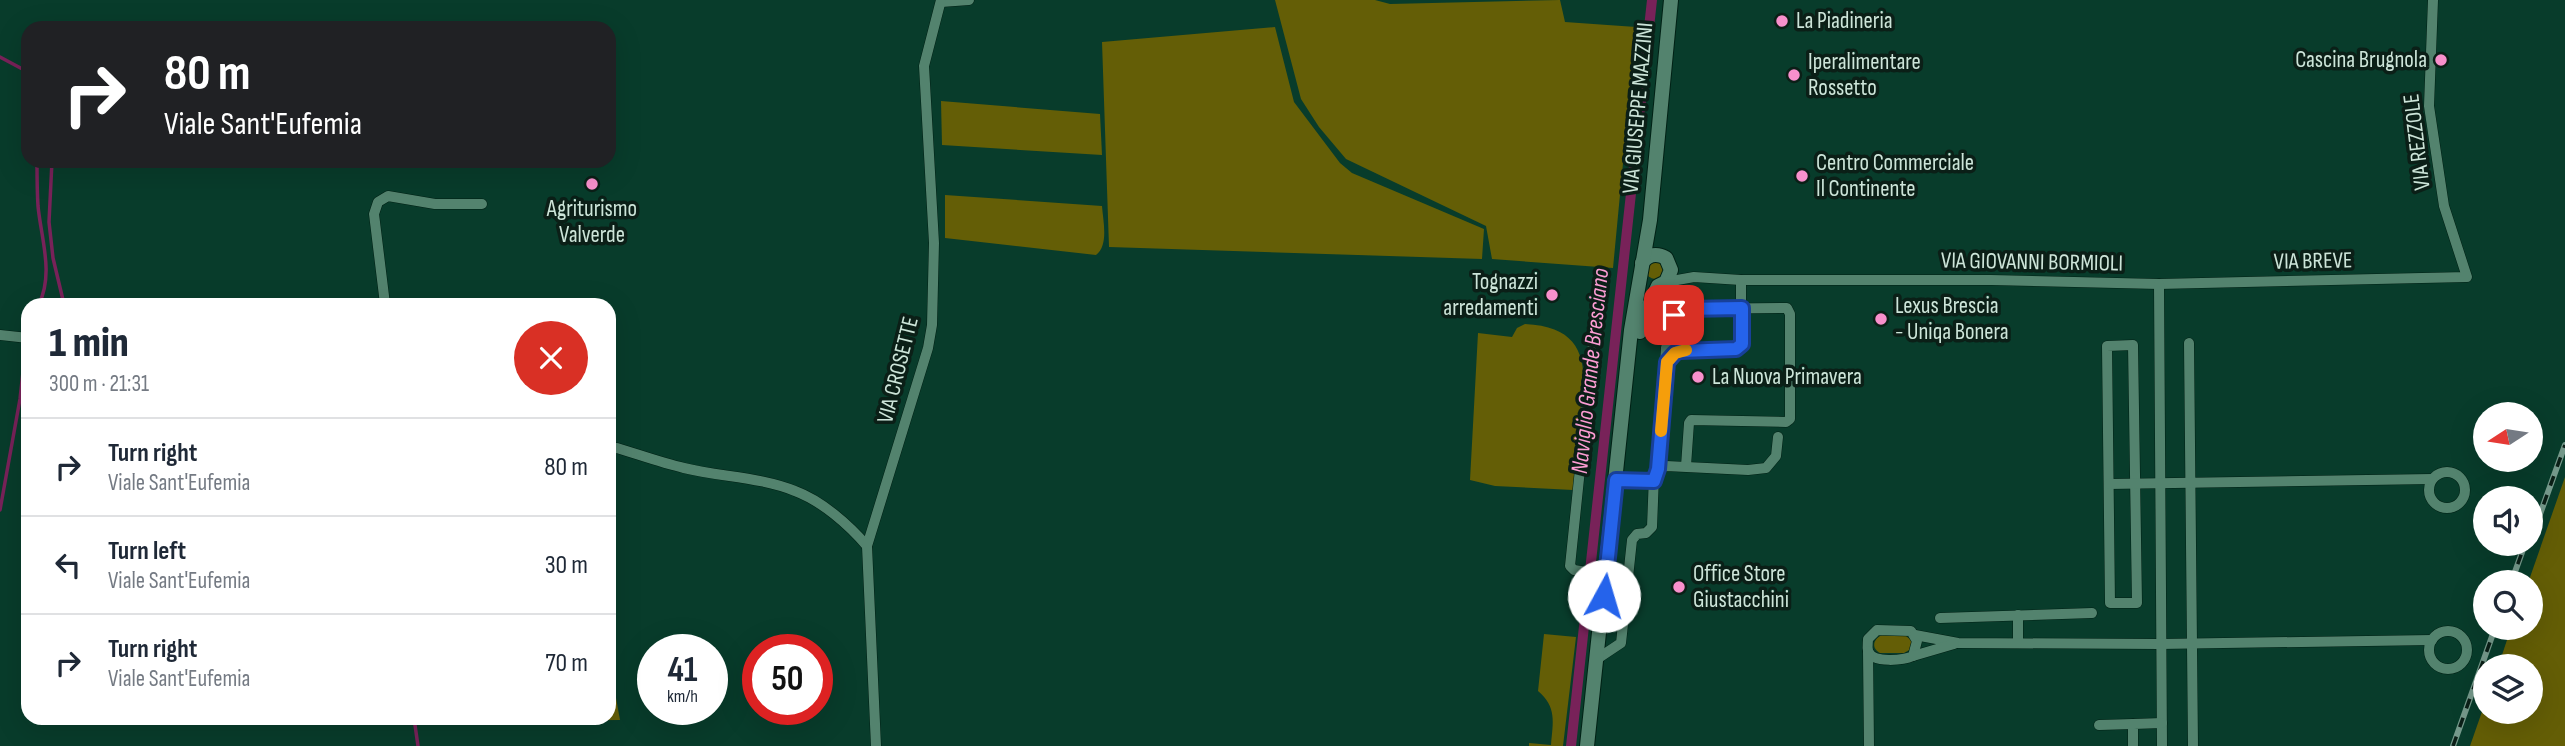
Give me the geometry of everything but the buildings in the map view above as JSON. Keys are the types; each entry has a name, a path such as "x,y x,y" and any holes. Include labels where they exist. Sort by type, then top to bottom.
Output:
{"main road":[{"name":"VIA GIUSEPPE MAZZINI","path":"1625,405 1631,330 1650,220 1671,0"},
{"name":"VIA GIUSEPPE MAZZINI","path":"1650,220 1665,259"},
{"path":"1587,746 1597,659 1601,574 1625,405 1644,316 1671,270 1665,259 1649,257 1641,269 1649,285 1662,284"}],"street":[{"path":"941,1 969,0"},
{"name":"VIA REZZOLE","path":"2432,0 2429,106 2444,206 2467,276"},
{"name":"VIA CROSETTE","path":"876,746 867,546 928,348 932,325 934,243 924,65 941,1"},
{"path":"384,298 374,214 378,202 388,196 435,204 482,204"},
{"path":"1665,259 1685,271 1705,276"},
{"path":"1662,284 1684,277 1705,276"},
{"name":"VIA GIOVANNI BORMIOLI","path":"1705,276 1741,279 2159,284"},
{"name":"VIA BREVE","path":"2159,284 2467,276"},
{"path":"1667,362 1680,351 1738,348 1742,344 1741,279"},
{"path":"2159,284 2162,746"},
{"path":"1597,659 1620,643 1632,540 1637,534 1646,533 1652,527 1667,348 1674,315 1680,310 1783,307 1790,311 1791,416 1786,422 1693,419 1689,424 1686,467"},
{"path":"1597,314 1570,563 1571,568 1601,574"},
{"path":"1671,334 1672,342 1680,351"},
{"path":"0,335 21,338"},
{"path":"2189,343 2193,746"},
{"path":"2107,345 2133,345 2137,603 2110,603 2109,484 2107,345"},
{"path":"1658,469 1663,466 1748,470 1766,468 1776,456 1778,437"},
{"path":"616,448 685,468 796,491 825,508 867,546"},
{"path":"2109,484 2432,479"},
{"path":"1616,480 1654,481"},
{"path":"1940,618 2092,613"},
{"path":"2018,615 2018,643"},
{"path":"1869,746 1868,639 1877,630 1906,629 1915,635 1958,643 2160,644 2432,640"},
{"path":"1913,656 1917,650 1915,635"},
{"path":"1868,651 1876,659 1908,659 1958,643"},
{"path":"1868,673 1876,659"},
{"path":"2099,725 2162,723"},
{"path":"2133,724 2133,746"}],"shaded area":[{"path":"1275,0 1375,0 1390,4 1560,0 1565,22 1636,27 1613,268 1492,259 1486,226 1346,159 1319,127 1301,99"},
{"path":"1275,27 1294,102 1340,163 1352,173 1484,229 1482,259 1109,247 1102,42"},
{"path":"941,101 1100,114 1102,155 942,145"},
{"path":"945,195 1102,206 1103,245 1096,255 945,238"},
{"path":"1655,261 1661,264 1664,270 1661,276 1655,279 1649,276 1646,270 1649,264"},
{"path":"1525,324 1562,333 1579,353 1584,383 1573,490 1495,486 1470,480 1478,333 1512,337 1517,328"},
{"path":"2565,477 2565,746 2470,746 2478,724 2543,724 2543,654 2502,654 2507,640 2543,640 2543,570 2533,570 2537,556 2543,556 2543,540"},
{"path":"1544,634 1576,637 1563,746 1529,746 1529,743 1551,745 1551,709 1538,691"},
{"path":"1882,635 1906,636 1912,641 1911,649 1904,653 1880,653 1874,644"},
{"path":"616,698 620,720 616,720"}],"waterway":[{"name":"Naviglio Grande Bresciano","path":"1571,746 1652,0"},
{"path":"0,57 21,68"},
{"path":"37,168 38,206 46,268 41,298"},
{"path":"52,168 49,222 53,258 63,298"},
{"path":"0,510 21,390"},
{"path":"415,725 418,746"}],"railway":[{"path":"2543,506 2565,445"},
{"path":"2516,570 2521,556"},
{"path":"2453,746 2491,640"}],"slow traffic":[{"path":"1661,431 1667,362 1675,353 1686,350"}],"place":[{"name":"La Piadineria","path":"1782,21"},
{"name":"Cascina Brugnola","path":"2441,60"},
{"name":"Iperalimentare Rossetto","path":"1794,75"},
{"name":"Centro Commerciale Il Continente","path":"1802,176"},
{"name":"Agriturismo Valverde","path":"592,184"},
{"name":"Tognazzi arredamenti","path":"1552,295"},
{"name":"Lexus Brescia - Uniqa Bonera","path":"1881,319"},
{"name":"La Nuova Primavera","path":"1698,377"},
{"name":"Office Store Giustacchini","path":"1679,587"}],"route":[{"path":"1604,596 1616,480 1654,481 1658,469 1667,362 1680,351 1736,349 1742,344 1742,308 1684,309 1674,315"}]}
